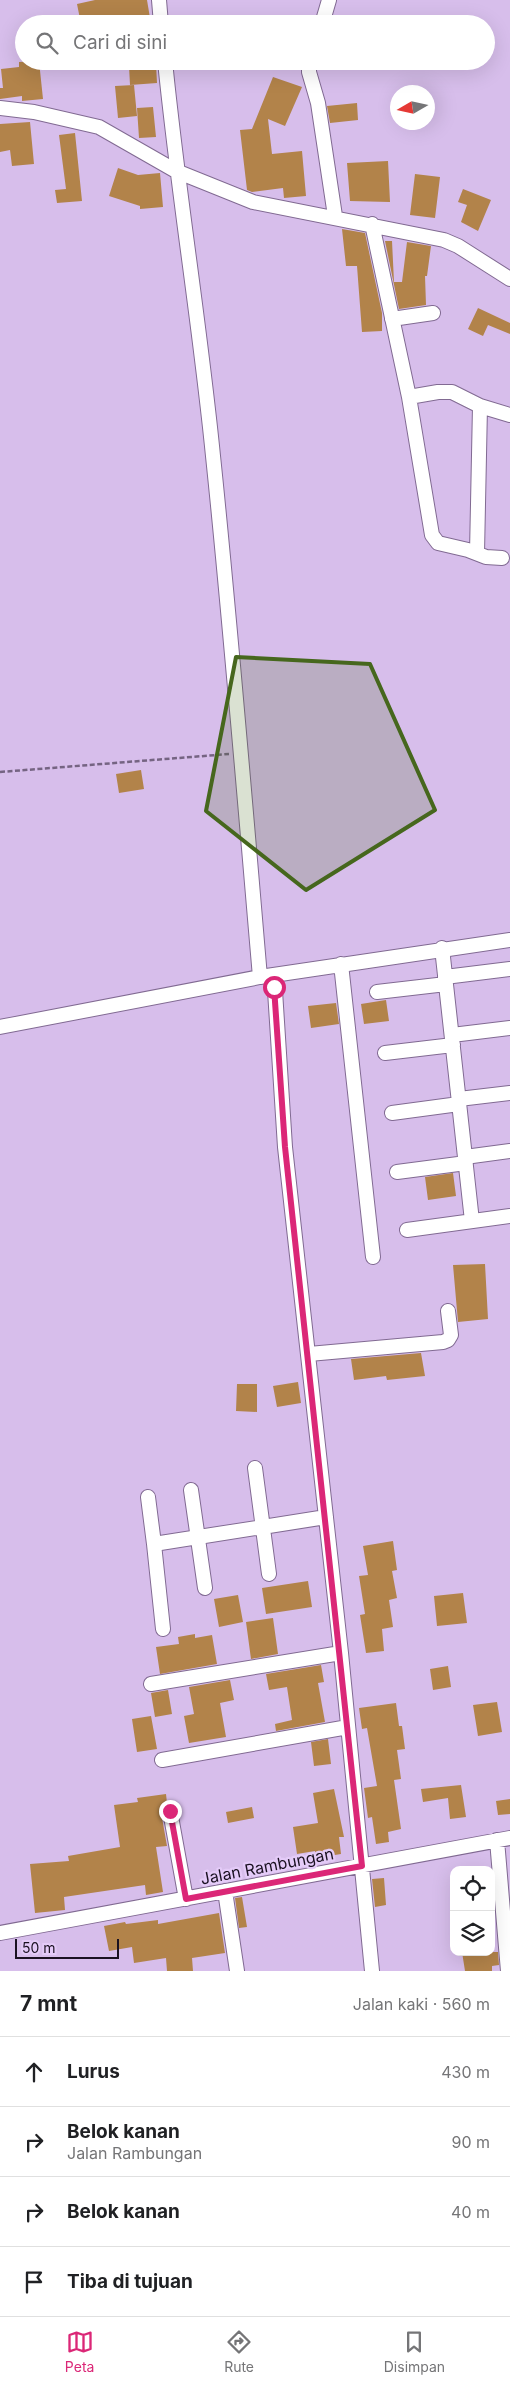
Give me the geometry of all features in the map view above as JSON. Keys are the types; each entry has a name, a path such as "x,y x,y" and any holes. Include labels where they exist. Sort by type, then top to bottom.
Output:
{"street":[{"path":"159,0 160,15"},
{"path":"325,15 329,0"},
{"path":"166,70 203,363 241,753 309,1354 372,1971"},
{"path":"309,70 320,113 335,216"},
{"path":"0,108 51,115 99,127 178,172 253,202 335,216 444,240 458,246 510,279"},
{"path":"372,224 409,397 432,536 438,543 486,557 502,558"},
{"path":"392,319 433,313"},
{"path":"409,397 448,391 480,406 510,415"},
{"path":"477,553 480,406"},
{"path":"0,1027 267,976 442,948 510,940"},
{"path":"442,948 472,1221"},
{"path":"341,964 373,1257"},
{"path":"377,992 510,969"},
{"path":"385,1054 510,1028"},
{"path":"392,1113 510,1092"},
{"path":"398,1172 510,1151"},
{"path":"407,1230 510,1216"},
{"path":"309,1354 443,1342 451,1335 448,1311"},
{"path":"255,1468 269,1574"},
{"path":"191,1490 205,1588"},
{"path":"148,1497 163,1629"},
{"path":"154,1544 326,1517"},
{"path":"151,1684 341,1653"},
{"path":"162,1760 348,1728"},
{"path":"170,1811 186,1899"},
{"path":"504,1839 508,1971"},
{"name":"Jalan Rambungan","path":"0,1933 504,1839"},
{"path":"225,1891 237,1971"}],"path":[{"path":"0,772 241,753"}],"highlighted area":[{"path":"236,657 370,664 435,810 306,890 206,811"}],"building":[{"path":"95,0 147,0 150,15 79,15 77,4"},
{"path":"15,67 15,70 40,70 43,99 22,101 22,96 0,99 0,88 3,88 1,69"},
{"path":"129,70 156,70 157,83 130,85"},
{"path":"273,77 302,87 285,126 268,119 272,154 302,151 306,196 284,198 283,188 252,192 247,190 240,130 252,129"},
{"path":"134,85 137,116 118,118 115,86"},
{"path":"357,103 358,120 330,123 327,106"},
{"path":"153,107 156,137 139,138 137,108"},
{"path":"30,122 34,164 12,166 10,150 0,152 0,124"},
{"path":"75,133 82,201 57,203 55,190 66,189 59,135"},
{"path":"388,161 390,202 350,201 347,163"},
{"path":"118,168 138,175 160,173 163,207 140,209 140,206 109,196"},
{"path":"415,174 440,177 435,218 410,215"},
{"path":"463,189 491,200 478,231 461,222 467,205 458,202"},
{"path":"342,229 365,233 382,313 382,331 362,332 357,266 346,266"},
{"path":"385,241 392,241 394,282 402,282 407,242 431,246 427,276 425,276 426,305 399,309"},
{"path":"478,308 510,323 510,334 488,325 483,336 468,329"},
{"path":"141,770 144,789 119,793 116,774"},
{"path":"386,1000 389,1021 364,1024 361,1004"},
{"path":"336,1003 339,1024 311,1028 308,1006"},
{"path":"453,1173 456,1196 428,1200 425,1177"},
{"path":"485,1264 488,1319 458,1322 453,1265"},
{"path":"421,1353 425,1376 387,1380 386,1376 354,1380 351,1359"},
{"path":"298,1382 301,1403 277,1407 273,1386"},
{"path":"237,1384 257,1384 257,1412 236,1411"},
{"path":"393,1541 397,1570 392,1571 397,1598 389,1600 393,1627 382,1629 384,1651 366,1653 360,1615 365,1614 359,1576 368,1575 363,1546"},
{"path":"308,1581 312,1607 266,1614 262,1588"},
{"path":"463,1593 467,1623 437,1626 434,1596"},
{"path":"238,1595 243,1622 219,1627 214,1599"},
{"path":"273,1618 278,1654 251,1659 246,1622"},
{"path":"195,1634 195,1638 212,1635 217,1664 160,1674 156,1647 179,1644 178,1637"},
{"path":"321,1665 324,1682 318,1683 325,1722 276,1731 275,1724 292,1720 287,1687 269,1690 266,1674"},
{"path":"448,1666 451,1687 433,1690 430,1669"},
{"path":"230,1680 234,1700 220,1703 226,1737 189,1743 184,1716 194,1714 189,1687"},
{"path":"168,1690 172,1714 155,1717 151,1693"},
{"path":"497,1702 502,1732 478,1736 473,1705"},
{"path":"396,1703 405,1749 397,1750 401,1779 394,1780 401,1829 388,1832 389,1842 376,1844 372,1817 368,1818 364,1788 377,1786 367,1728 362,1729 359,1708"},
{"path":"151,1716 157,1749 137,1752 132,1719"},
{"path":"328,1739 331,1764 314,1766 311,1742"},
{"path":"461,1785 466,1817 450,1819 448,1798 423,1802 421,1789"},
{"path":"334,1789 344,1837 339,1837 341,1854 316,1858 315,1851 297,1854 293,1827 318,1823 313,1793"},
{"path":"166,1794 167,1803 161,1812 167,1846 156,1847 163,1892 146,1895 145,1885 64,1897 65,1910 35,1913 30,1864 69,1861 68,1856 120,1847 114,1805 138,1802 137,1798"},
{"path":"510,1799 510,1814 498,1815 496,1801"},
{"path":"252,1807 254,1818 228,1823 226,1812"},
{"path":"384,1878 386,1905 375,1907 372,1879"},
{"path":"242,1897 247,1927 239,1928 235,1898"},
{"path":"219,1913 225,1953 192,1958 193,1971 167,1971 166,1958 134,1963 132,1947 109,1951 104,1926 125,1922 126,1924 158,1920 158,1924"},
{"path":"495,1952 498,1952 499,1965 492,1966 492,1971 465,1971 463,1956 495,1956"}],"route":[{"path":"170,1811 186,1899 362,1866 309,1354 285,1147 274,987"}]}
